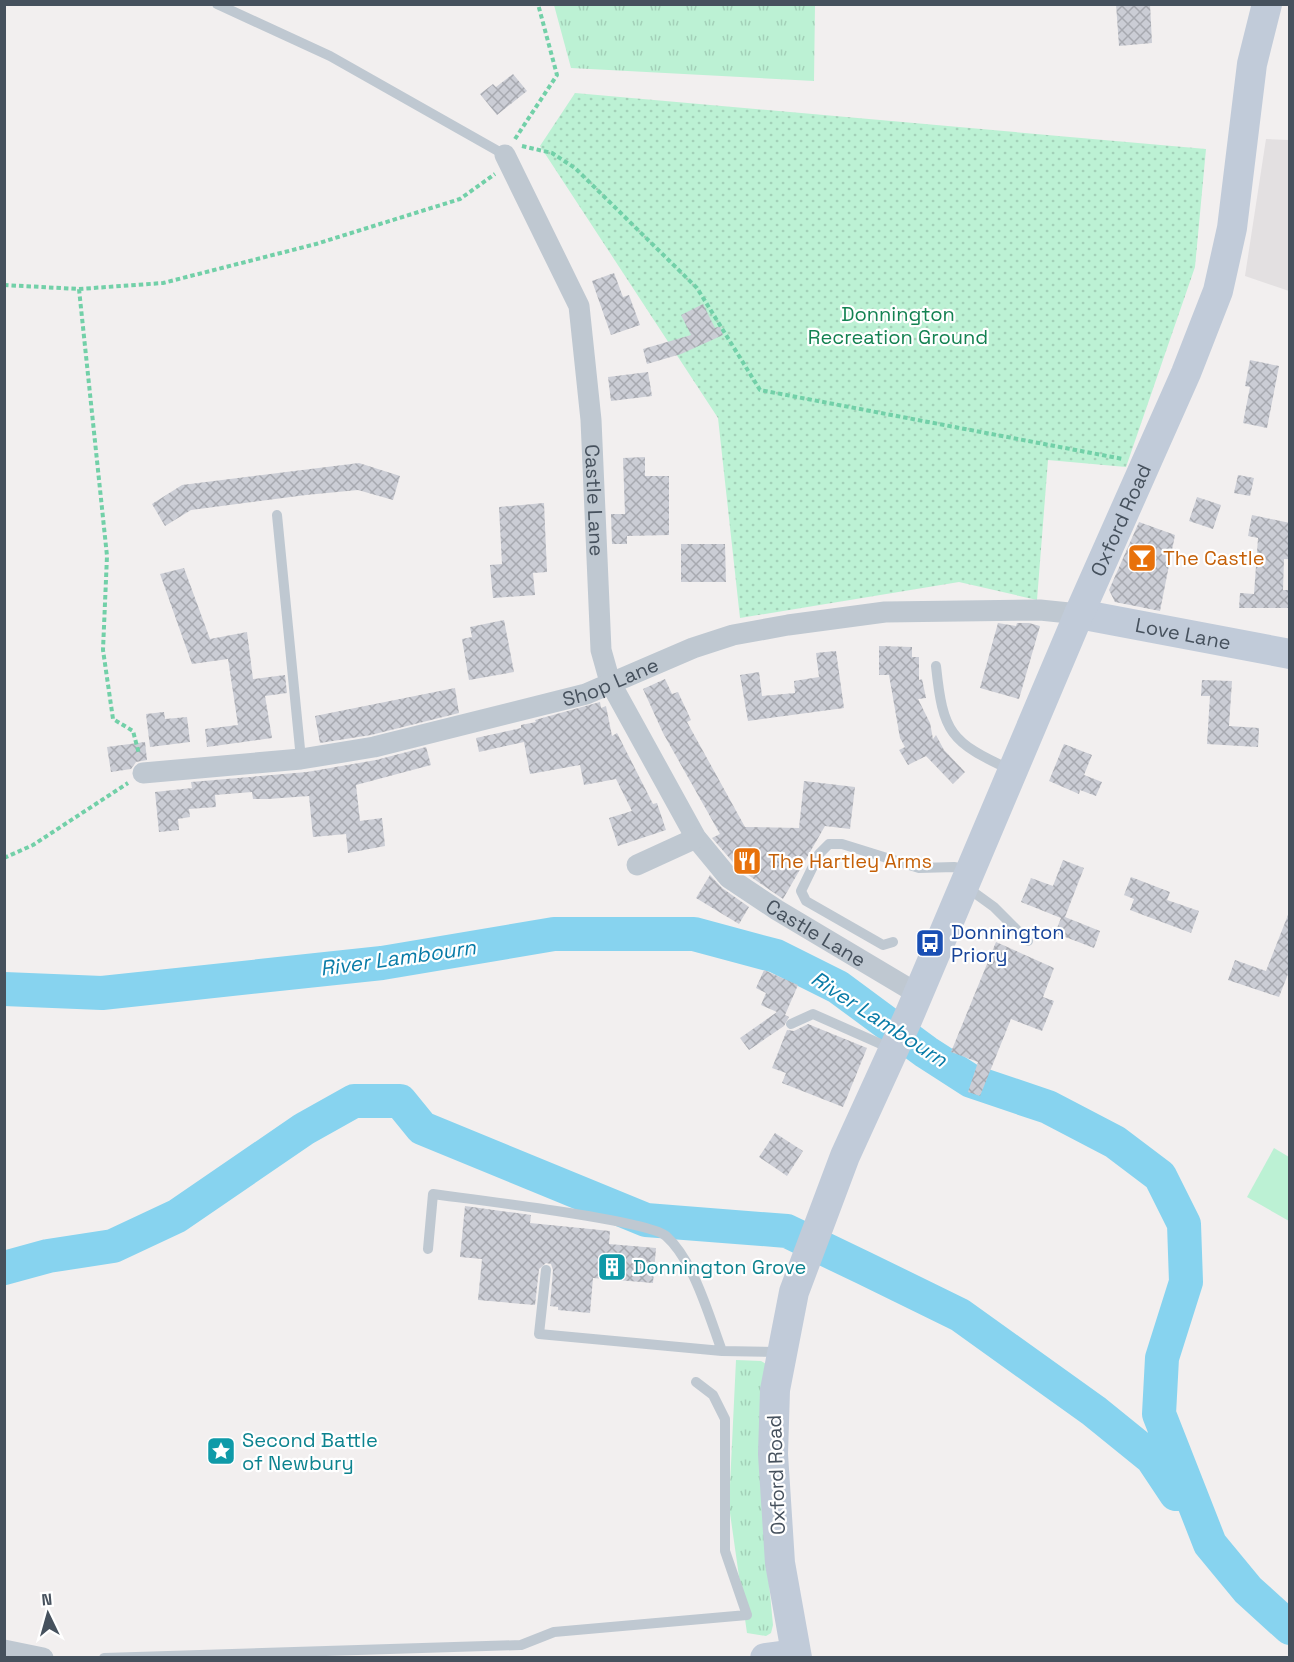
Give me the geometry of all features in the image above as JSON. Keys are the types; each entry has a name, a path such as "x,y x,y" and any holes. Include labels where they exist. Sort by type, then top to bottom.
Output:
{"main road":[{"name":"Oxford Road","path":"796,1656 780,1563 773,1454 773,1406 781,1352 794,1292 845,1156 968,878 1079,614 1147,464 1218,291 1232,228 1252,64 1268,4"},
{"name":"Love Lane","path":"1079,614 1290,654"},
{"path":"765,1658 796,1656"}],"street":[{"name":"Castle Lane","path":"505,155 579,306 591,420 601,650 610,682 696,838 729,878 777,910 904,1026"},
{"name":"Shop Lane","path":"143,773 301,759 385,744 586,694 610,682 733,635 789,625 885,612 1040,610 1079,614"},
{"path":"637,865 696,838"},
{"path":"4,1650 43,1658"}],"lane":[{"path":"217,4 330,56 505,155"},
{"path":"277,514 301,759"},
{"path":"936,666 940,703 954,736 972,752 1014,771"},
{"path":"893,942 884,945 806,900 801,891 819,854 829,844 842,844 919,868 954,867 968,878 1028,941"},
{"path":"791,1024 813,1014 904,1026"},
{"path":"428,1249 433,1194 633,1224 666,1235 693,1274 722,1351"},
{"path":"546,1270 539,1334 722,1351 781,1352"},
{"path":"104,1658 520,1645 554,1632 747,1615 725,1551 725,1419 713,1395 696,1382"}],"path":[{"path":"538,4 557,75 513,143 552,153 574,168 697,288 760,390 1147,464"},
{"path":"4,285 79,289 163,283 316,244 460,199 496,172 505,155"},
{"path":"4,858 33,845 143,773 133,731 113,719 103,650 107,556 79,289"}],"shaded area":[{"path":"1266,139 1289,140 1289,291 1245,276"}],"green space":[{"path":"554,5 815,5 814,81 571,68"},
{"name":"Donnington Recreation Ground","path":"575,93 1206,149 1195,267 1126,467 1048,460 1037,600 959,582 740,618 718,418 540,146"},
{"path":"1274,1148 1289,1157 1289,1221 1247,1197"},
{"path":"736,1360 761,1361 766,1364 768,1573 773,1625 771,1633 766,1636 747,1633 729,1506"}],"building":[{"path":"1116,4 1150,4 1152,43 1119,46"},
{"path":"513,74 527,91 497,115 480,94 493,84 496,87"},
{"path":"614,273 623,297 629,295 640,325 611,335 592,281"},
{"path":"703,304 715,328 720,326 723,335 681,354 647,364 643,349 691,335 681,315"},
{"path":"1250,360 1279,366 1267,428 1243,423 1250,387 1245,386"},
{"path":"648,372 652,396 611,401 608,377"},
{"path":"645,457 645,476 669,476 669,535 627,536 627,544 612,544 611,514 625,514 623,458"},
{"path":"359,463 400,476 393,500 358,490 306,495 191,510 165,526 152,504 182,485"},
{"path":"1238,475 1254,478 1250,496 1234,493"},
{"path":"1197,497 1221,505 1213,529 1189,521"},
{"path":"544,503 547,572 533,573 535,595 493,598 490,565 502,564 499,507"},
{"path":"1252,515 1290,523 1290,559 1284,559 1283,590 1290,590 1290,608 1239,608 1240,593 1254,594 1258,538 1248,536"},
{"name":"The Castle","path":"1139,522 1175,535 1160,611 1115,602 1109,590"},
{"path":"681,544 725,544 726,582 681,582"},
{"path":"184,568 210,639 247,632 253,679 285,675 287,693 265,696 272,738 207,747 205,729 238,725 228,659 192,664 160,574"},
{"path":"504,620 514,672 469,680 462,639 472,637 470,627"},
{"path":"998,623 1016,626 1017,623 1029,623 1040,626 1019,699 980,688"},
{"path":"879,646 912,647 912,657 919,657 919,680 922,679 926,698 918,699 930,723 933,739 936,735 944,750 965,772 953,784 926,756 908,765 899,750 905,747 900,738 889,675 879,675"},
{"path":"836,651 844,708 748,721 740,675 759,672 762,696 795,693 794,681 819,677 816,653"},
{"path":"665,679 672,694 678,692 691,720 687,722 745,827 799,828 804,781 855,787 850,829 825,826 783,899 738,868 712,838 720,834 663,733 643,689"},
{"path":"1202,680 1232,681 1229,726 1259,728 1258,747 1207,744 1210,696 1201,696"},
{"path":"455,688 459,713 371,735 320,743 315,716"},
{"path":"600,702 601,708 606,706 612,736 617,733 653,804 657,803 666,830 618,846 609,818 632,811 616,779 584,785 580,765 530,774 524,742 479,752 476,738 521,728 521,725 536,722 535,720"},
{"path":"164,712 165,719 187,717 190,742 150,747 146,714"},
{"path":"145,742 147,760 136,762 131,769 111,772 107,747"},
{"path":"1064,744 1092,755 1084,775 1102,782 1096,796 1080,790 1079,794 1049,781"},
{"path":"426,747 431,765 356,785 360,821 382,818 385,846 348,853 346,834 313,837 309,796 253,799 252,792 215,795 216,807 189,809 190,817 178,819 179,830 159,832 155,792 192,788 191,782 307,772 376,760"},
{"path":"1063,860 1084,868 1065,917 1100,931 1094,948 1055,933 1061,918 1021,902 1031,878 1053,886"},
{"path":"710,875 722,888 749,907 739,924 696,898"},
{"path":"1131,877 1170,892 1167,900 1199,911 1191,933 1130,910 1134,899 1124,895"},
{"path":"1288,915 1290,969 1279,997 1228,980 1235,960 1266,971"},
{"path":"996,942 1054,968 1043,997 1054,1001 1042,1031 1011,1019 980,1096 968,1092 978,1062 951,1052"},
{"path":"764,970 798,985 785,1015 789,1017 784,1026 749,1050 740,1038 777,1012 761,1005 766,993 756,988"},
{"path":"808,1024 867,1048 843,1107 782,1083 786,1073 772,1068 787,1030 794,1031"},
{"path":"775,1133 803,1151 787,1176 759,1157"},
{"path":"465,1206 531,1215 530,1223 610,1231 609,1244 656,1248 653,1283 593,1278 590,1313 558,1310 558,1307 550,1306 553,1270 551,1264 546,1263 539,1269 535,1305 478,1300 482,1259 460,1257"}],"waterway":[{"name":"River Lambourn","path":"4,989 102,993 382,963 554,934 694,934 776,956 838,987 926,1052 971,1081 1048,1107 1115,1142 1160,1176 1184,1224 1186,1282 1162,1358 1159,1414 1210,1544 1248,1590 1290,1628"},
{"path":"4,1268 48,1256 113,1246 177,1216 304,1129 354,1101 400,1101 422,1128 646,1220 787,1231 960,1315 1094,1411 1152,1458 1176,1494"}],"place":[{"name":"The Castle","path":"1142,558"},
{"name":"The Hartley Arms","path":"747,861"},
{"name":"Donnington Priory","path":"930,943"},
{"name":"Donnington Grove","path":"612,1267"},
{"name":"Second Battle of Newbury","path":"221,1451"}]}
